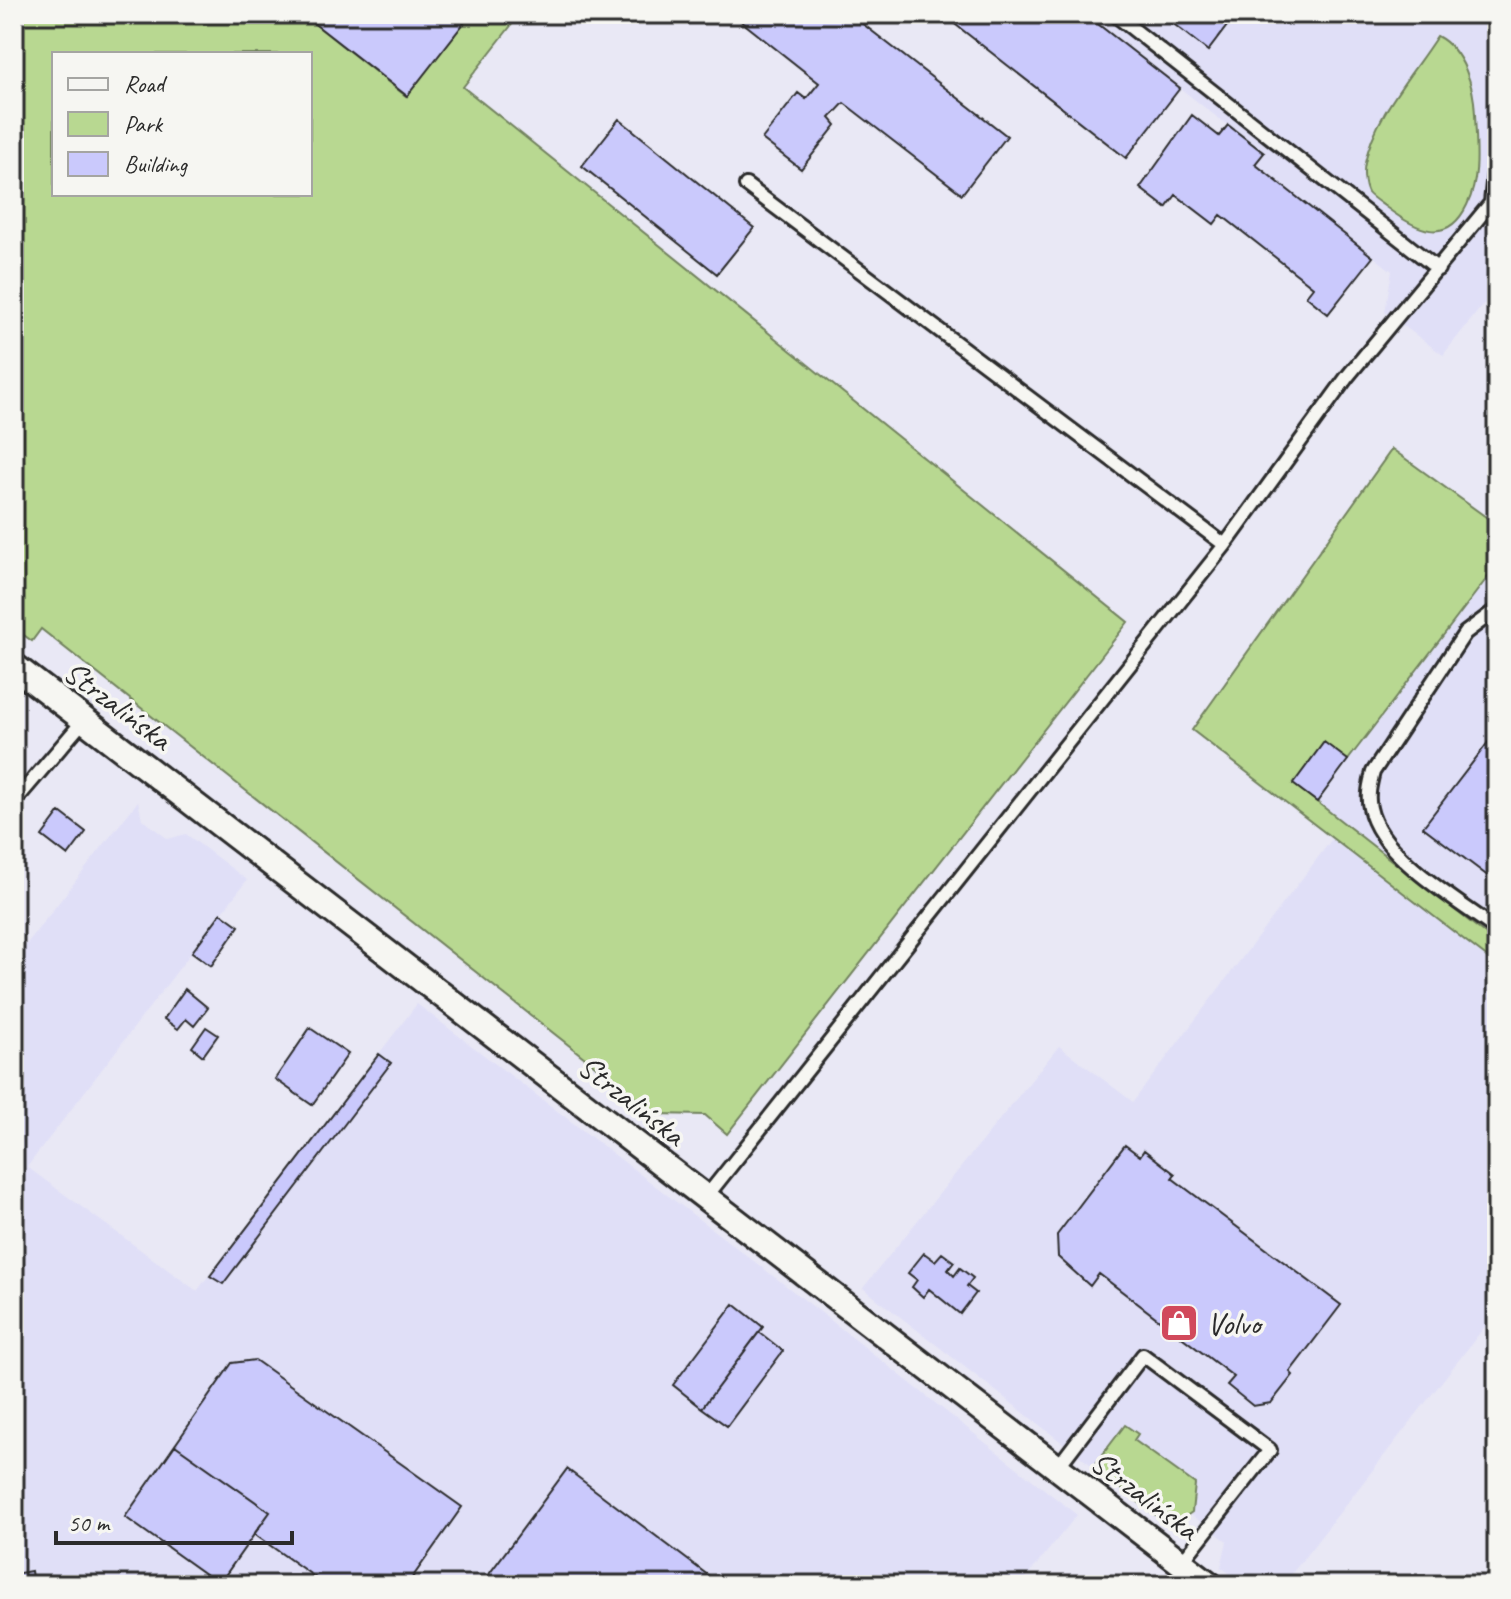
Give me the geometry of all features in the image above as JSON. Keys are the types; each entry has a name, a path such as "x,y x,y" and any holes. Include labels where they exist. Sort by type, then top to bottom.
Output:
{"street":[{"name":"Strzalińska","path":"14,666 1210,1585"}],"lane":[{"path":"1114,14 1438,269"},
{"path":"706,1197 1225,545 1347,377 1494,200 1497,142"},
{"path":"746,185 1225,545"},
{"path":"1497,609 1465,633 1373,772 1368,792 1376,825 1389,847 1497,930"},
{"path":"14,802 84,720"},
{"path":"1057,1468 1143,1355 1270,1450 1181,1563"}],"shaded area":[{"path":"1085,14 1497,14 1497,287 1443,355 1385,312 1392,271 1255,164 1263,153"},
{"path":"1392,449 1497,525 1497,1311 1283,1585 1245,1585 1221,1567 1227,1541 1190,1514 1171,1527 863,1288 1059,1046 1133,1102 1332,839 1192,730"},
{"path":"138,801 142,819 168,839 186,834 247,880 27,1167 197,1291 417,1004 819,1311 1077,1515 1020,1585 14,1585 14,960"}],"green space":[{"path":"20,14 302,14 406,96 471,14 512,14 517,18 463,87 1128,622 727,1134 705,1115 656,1114 41,629 32,641 14,628 14,22"},
{"path":"1437,36 1454,50 1470,81 1477,160 1471,194 1459,218 1450,226 1430,230 1408,222 1370,195 1364,170 1370,146 1385,112"},
{"path":"1392,449 1497,525 1497,565 1348,760 1294,784 1497,943 1497,965 1192,730"},
{"path":"1125,1425 1138,1434 1134,1440 1195,1484 1192,1512 1171,1527 1093,1467"}],"building":[{"path":"302,14 471,14 407,96"},
{"path":"732,14 850,14 1007,136 962,194 844,103 830,118 836,125 801,169 762,139 798,93 806,99 819,83"},
{"path":"942,14 1085,14 1180,88 1126,158"},
{"path":"1161,14 1236,14 1208,51"},
{"path":"1192,115 1219,136 1228,125 1264,153 1255,164 1373,257 1328,314 1306,296 1313,287 1221,215 1214,224 1176,195 1166,208 1140,188"},
{"path":"619,119 754,228 717,274 582,166"},
{"path":"1497,732 1497,883 1423,827"},
{"path":"1324,742 1348,760 1317,802 1293,784"},
{"path":"60,812 86,832 68,856 42,836"},
{"path":"221,913 239,926 211,966 192,952"},
{"path":"185,989 208,1008 194,1026 186,1019 178,1029 164,1019"},
{"path":"206,1027 218,1035 203,1056 192,1047"},
{"path":"310,1028 348,1054 312,1105 275,1079"},
{"path":"379,1054 391,1063 223,1284 210,1276"},
{"path":"1125,1145 1140,1156 1144,1150 1175,1174 1172,1178 1341,1305 1290,1372 1293,1375 1271,1403 1253,1406 1227,1385 1234,1377 1099,1274 1090,1286 1058,1257 1057,1235"},
{"path":"924,1253 935,1261 942,1253 954,1262 948,1270 954,1276 960,1268 973,1278 967,1286 976,1293 960,1314 929,1289 923,1297 912,1287 917,1280 908,1273"},
{"path":"734,1304 763,1327 702,1408 673,1385"},
{"path":"759,1332 783,1351 727,1426 702,1408"},
{"path":"255,1360 462,1507 407,1585 326,1585 254,1534 270,1512 175,1445 232,1363"},
{"path":"175,1445 270,1512 219,1584 125,1517"},
{"path":"567,1469 721,1585 481,1585"},
{"path":"31,1571 33,1585 14,1585 14,1574"}],"place":[{"name":"Volvo","path":"1179,1323"}]}
